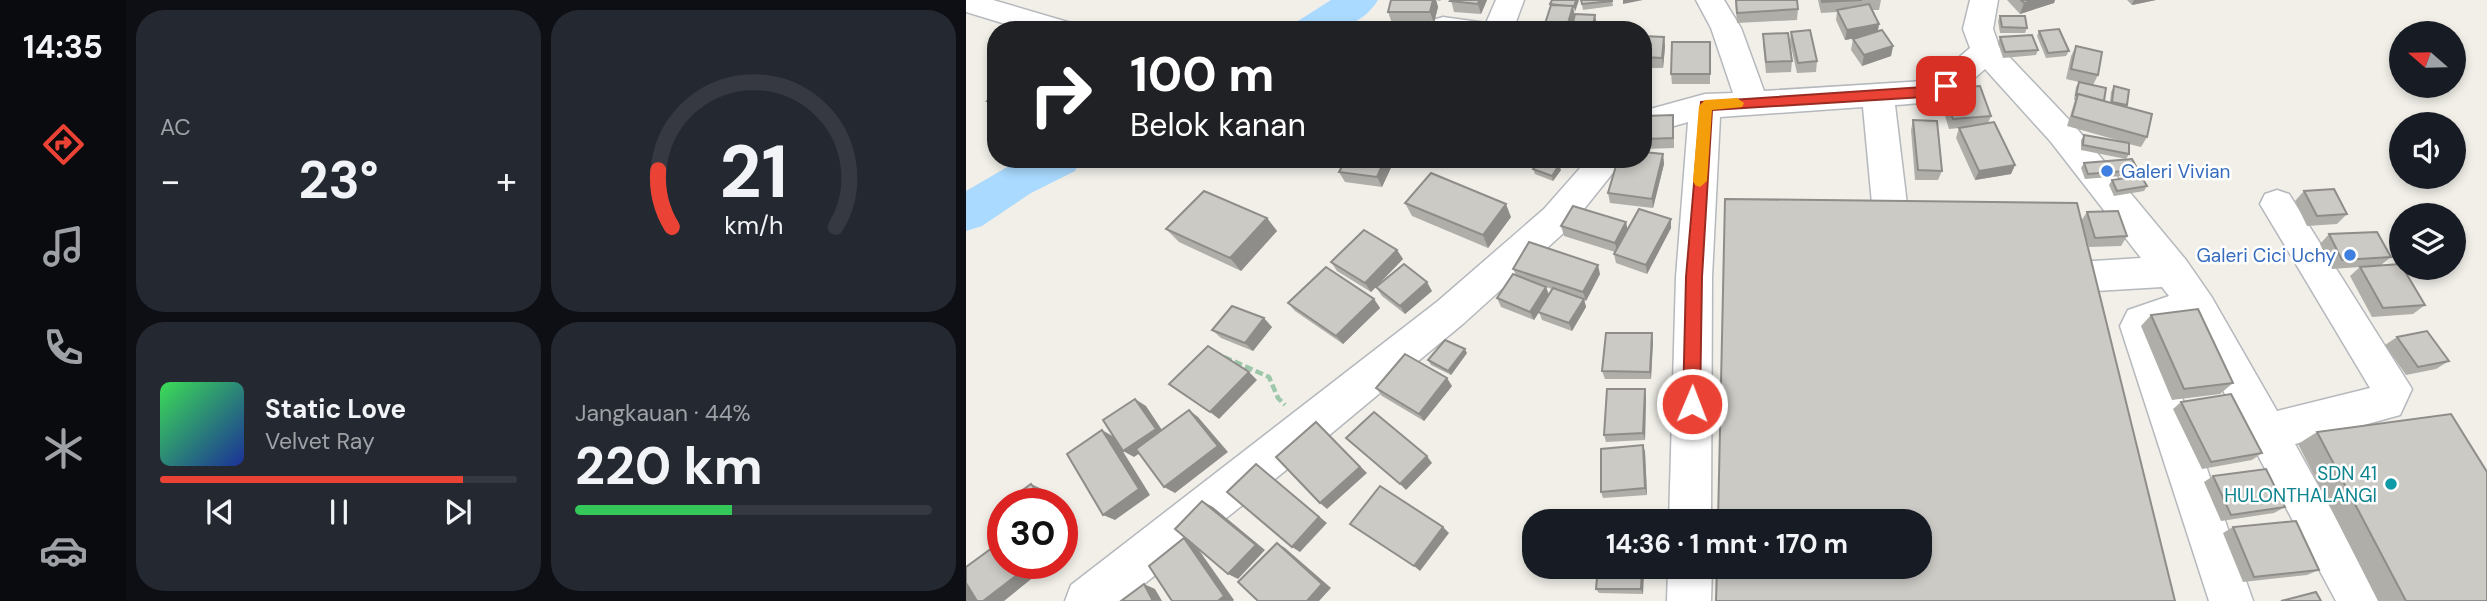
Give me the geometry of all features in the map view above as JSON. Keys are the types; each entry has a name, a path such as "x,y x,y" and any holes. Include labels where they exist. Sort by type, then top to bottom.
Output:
{"street":[{"path":"1502,21 1510,0"},
{"path":"1984,0 1978,29 1986,51 2062,133 2173,271 2198,307 2360,601"},
{"path":"1718,1 1752,102"},
{"path":"973,13 1014,21"},
{"path":"1652,121 1705,106 1924,92 1946,86 1986,51"},
{"path":"1856,246 1908,246 1878,95"},
{"path":"1690,509 1694,277 1705,106"},
{"path":"1087,601 1307,429 1525,248 1556,219 1600,168"},
{"path":"2269,432 2386,402 2392,389 2277,204"},
{"path":"2017,281 2173,271"},
{"path":"2198,307 2161,314 2141,321 2139,326 2231,601"},
{"path":"1689,601 1690,579"}],"path":[{"path":"1214,353 1269,377 1278,398 1307,429"}],"building":[{"path":"1391,0 1433,0 1430,12 1388,12"},
{"path":"1451,0 1479,0 1478,4"},
{"path":"1552,0 1576,0 1574,7 1550,4"},
{"path":"1581,0 1612,0 1612,1 1582,4"},
{"path":"1736,0 1797,0 1798,9 1737,13"},
{"path":"1822,0 1862,0 1822,2"},
{"path":"1869,4 1879,24 1847,30 1837,10"},
{"path":"1551,5 1573,6 1569,21 1546,21"},
{"path":"1575,14 1595,15 1594,21 1573,21"},
{"path":"2000,16 2025,16 2027,28 2002,27"},
{"path":"2059,29 2069,51 2048,53 2039,31"},
{"path":"1810,30 1817,61 1798,63 1791,32"},
{"path":"1882,30 1893,46 1864,55 1853,39"},
{"path":"1788,33 1792,61 1766,62 1763,34"},
{"path":"2032,35 2038,50 2005,52 2000,37"},
{"path":"1652,36 1664,37 1662,58 1652,57"},
{"path":"1672,42 1710,42 1710,74 1671,74"},
{"path":"2076,46 2102,52 2098,75 2071,69"},
{"path":"2079,82 2106,88 2104,101 2076,95"},
{"path":"1980,86 1991,116 1953,119 1943,88"},
{"path":"2114,86 2129,90 2127,105 2112,102"},
{"path":"2078,94 2152,114 2147,137 2072,116"},
{"path":"1673,115 1673,138 1652,139 1652,116"},
{"path":"1913,120 1937,121 1942,171 1918,170"},
{"path":"1994,122 2015,165 1979,171 1959,128"},
{"path":"2084,135 2129,143 2129,154 2083,145"},
{"path":"1652,153 1663,154 1652,199 1608,193 1615,168 1652,168"},
{"path":"2132,159 2138,170 2088,174 2084,163"},
{"path":"1341,168 1381,168 1377,177 1339,172"},
{"path":"1534,168 1557,168 1552,176"},
{"path":"1431,173 1506,204 1483,235 1405,203"},
{"path":"2141,176 2147,186 2117,191 2112,180"},
{"path":"2334,189 2347,214 2317,216 2304,191"},
{"path":"1204,191 1267,218 1230,258 1166,229"},
{"path":"1725,199 2077,203 2175,601 1716,601 1717,579 1932,579 1932,509 1718,509"},
{"path":"1573,206 1626,222 1615,243 1561,226"},
{"path":"1639,209 1671,219 1646,265 1614,254"},
{"path":"2118,211 2127,236 2095,238 2087,212"},
{"path":"1364,230 1397,250 1365,283 1331,262"},
{"path":"2377,232 2389,257 2342,260 2329,234"},
{"path":"1529,242 1598,265 1583,292 1513,269"},
{"path":"1404,264 1427,282 1400,306 1376,287"},
{"path":"2389,265 2389,280 2410,280 2425,305 2383,308 2360,267"},
{"path":"1326,267 1374,299 1336,336 1288,303"},
{"path":"1513,274 1546,287 1530,312 1497,298"},
{"path":"1553,288 1584,299 1569,323 1538,312"},
{"path":"1232,306 1264,318 1245,343 1212,330"},
{"path":"2198,309 2233,383 2184,389 2151,315"},
{"path":"2427,331 2449,361 2418,367 2397,337"},
{"path":"1606,333 1652,333 1650,372 1602,371"},
{"path":"1445,340 1465,349 1448,371 1428,360"},
{"path":"1208,346 1249,372 1210,412 1169,384"},
{"path":"1405,354 1447,378 1419,414 1376,388"},
{"path":"1607,389 1645,389 1643,433 1604,435"},
{"path":"2231,394 2262,453 2211,462 2181,402"},
{"path":"1135,399 1156,429 1123,451 1103,420"},
{"path":"1189,410 1218,446 1164,487 1136,449"},
{"path":"1374,412 1427,456 1400,484 1346,438"},
{"name":"SDN 41 HULONTHALANGI","path":"2451,414 2487,472 2487,601 2406,601 2317,432"},
{"path":"1316,422 1360,467 1320,503 1276,457"},
{"path":"1102,430 1139,489 1103,515 1067,454"},
{"path":"1643,445 1645,488 1601,492 1601,449"},
{"path":"1256,464 1319,517 1292,547 1227,492"},
{"path":"2266,469 2285,507 2231,515 2213,476"},
{"path":"1380,486 1443,527 1414,566 1350,524"},
{"path":"1202,501 1256,545 1228,574 1175,529"},
{"path":"2296,521 2319,570 2254,577 2233,527"},
{"path":"1184,538 1224,596 1218,601 1172,601 1149,566"},
{"path":"1277,543 1322,584 1307,601 1258,601 1238,582"},
{"path":"987,552 987,579 1012,579 983,601 977,601 966,583 966,567"},
{"path":"1597,579 1641,579 1641,589 1596,589"},
{"path":"1144,584 1153,601 1121,601"},
{"path":"2316,592 2321,601 2281,601"}],"waterway":[{"path":"1325,21 1359,0"},
{"path":"966,213 1042,168"}],"slow traffic":[{"path":"1700,181 1705,106 1737,103"}],"place":[{"name":"Galeri Vivian","path":"2107,171"},
{"name":"Galeri Cici Uchy","path":"2350,255"},
{"name":"SDN 41 HULONTHALANGI","path":"2391,484"}],"route":[{"path":"1692,404 1694,277 1705,106 1924,92 1946,86"}]}
